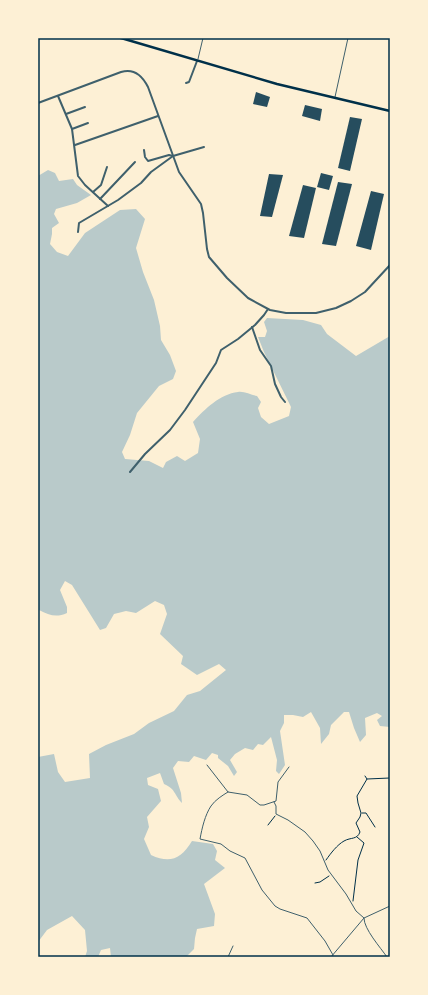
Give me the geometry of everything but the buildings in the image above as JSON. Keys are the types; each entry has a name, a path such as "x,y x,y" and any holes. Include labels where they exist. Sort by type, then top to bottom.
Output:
{"main road":[{"path":"121,38 277,84 390,111"}],"street":[{"path":"186,83 189,82 197,61"},
{"path":"38,103 121,72 132,71 140,75 145,82 179,172 201,204 206,248 209,257 227,278 248,298 268,309 286,313 316,313 336,308 351,302 365,292 390,266"},
{"path":"58,96 72,129 78,176 108,206"},
{"path":"66,114 85,107"},
{"path":"75,145 158,116"},
{"path":"72,129 88,123"},
{"path":"78,232 79,223 108,206 141,183 151,172 173,156 204,147"},
{"path":"144,150 145,157 148,161 169,155 173,156"},
{"path":"100,199 135,162"},
{"path":"93,192 101,185 106,167"},
{"path":"130,472 145,454 170,430 216,363 221,350 238,339 252,327 268,309"},
{"path":"252,327 260,350 271,366 275,384 285,402"}],"lane":[{"path":"197,61 203,38"},
{"path":"335,98 348,38"},
{"path":"207,765 228,792 247,795 258,804 264,805 276,801 278,782 289,767"},
{"path":"228,792 210,806 203,824 200,839 218,842 230,851 245,858 262,890 275,906 307,918 325,941 333,955"},
{"path":"274,802 276,806 276,814 288,820 305,832 313,841 332,875 356,911 364,918 364,922 368,930 387,957"},
{"path":"331,957 364,918 376,911 390,906"},
{"path":"228,957 233,946"}],"path":[{"path":"367,779 390,778"},
{"path":"324,862 345,841 357,837 360,832 356,823 361,813 357,796 367,779"},
{"path":"361,813 366,813 375,827"},
{"path":"268,825 276,814"},
{"path":"352,903 358,860 364,843 357,837"},
{"path":"315,883 320,882 332,875"}],"shaded area":[{"path":"48,170 55,173 59,181 73,179 77,185 91,195 77,203 56,209 54,214 59,223 52,228 50,244 57,252 68,256 85,233 120,210 136,209 145,219 136,248 143,272 154,300 160,326 161,340 170,355 176,371 173,379 159,386 137,413 130,435 122,452 125,459 149,461 163,468 166,462 177,456 185,461 198,453 200,439 193,422 213,403 231,393 243,392 257,396 261,402 258,408 261,417 269,424 289,416 291,407 258,337 265,337 267,331 264,322 267,318 303,320 321,325 327,334 356,356 390,336 390,727 380,726 377,720 382,716 377,713 365,718 366,735 360,742 349,712 344,712 331,725 329,734 321,744 320,728 311,712 303,717 284,715 284,723 280,731 285,765 279,774 276,771 277,760 271,737 263,745 258,744 253,750 245,748 235,754 230,760 237,772 234,776 228,766 218,758 218,755 212,753 206,760 194,756 189,762 178,761 173,768 181,793 182,803 173,790 164,784 160,773 147,778 148,785 158,789 161,801 147,817 149,827 144,839 151,855 158,858 169,859 179,856 192,841 213,844 217,851 215,860 225,868 204,884 215,914 214,926 197,929 194,949 186,957 111,957 110,948 101,950 98,957 85,957 87,951 85,930 72,916 47,930 38,942 38,757 54,754 58,772 65,782 90,778 89,754 106,745 134,734 149,723 174,711 187,695 200,691 226,670 219,664 197,675 181,664 183,656 160,634 167,614 164,605 155,601 136,613 126,611 114,614 106,628 100,630 72,585 65,581 60,590 67,607 67,613 53,615 39,610 38,176"}]}
